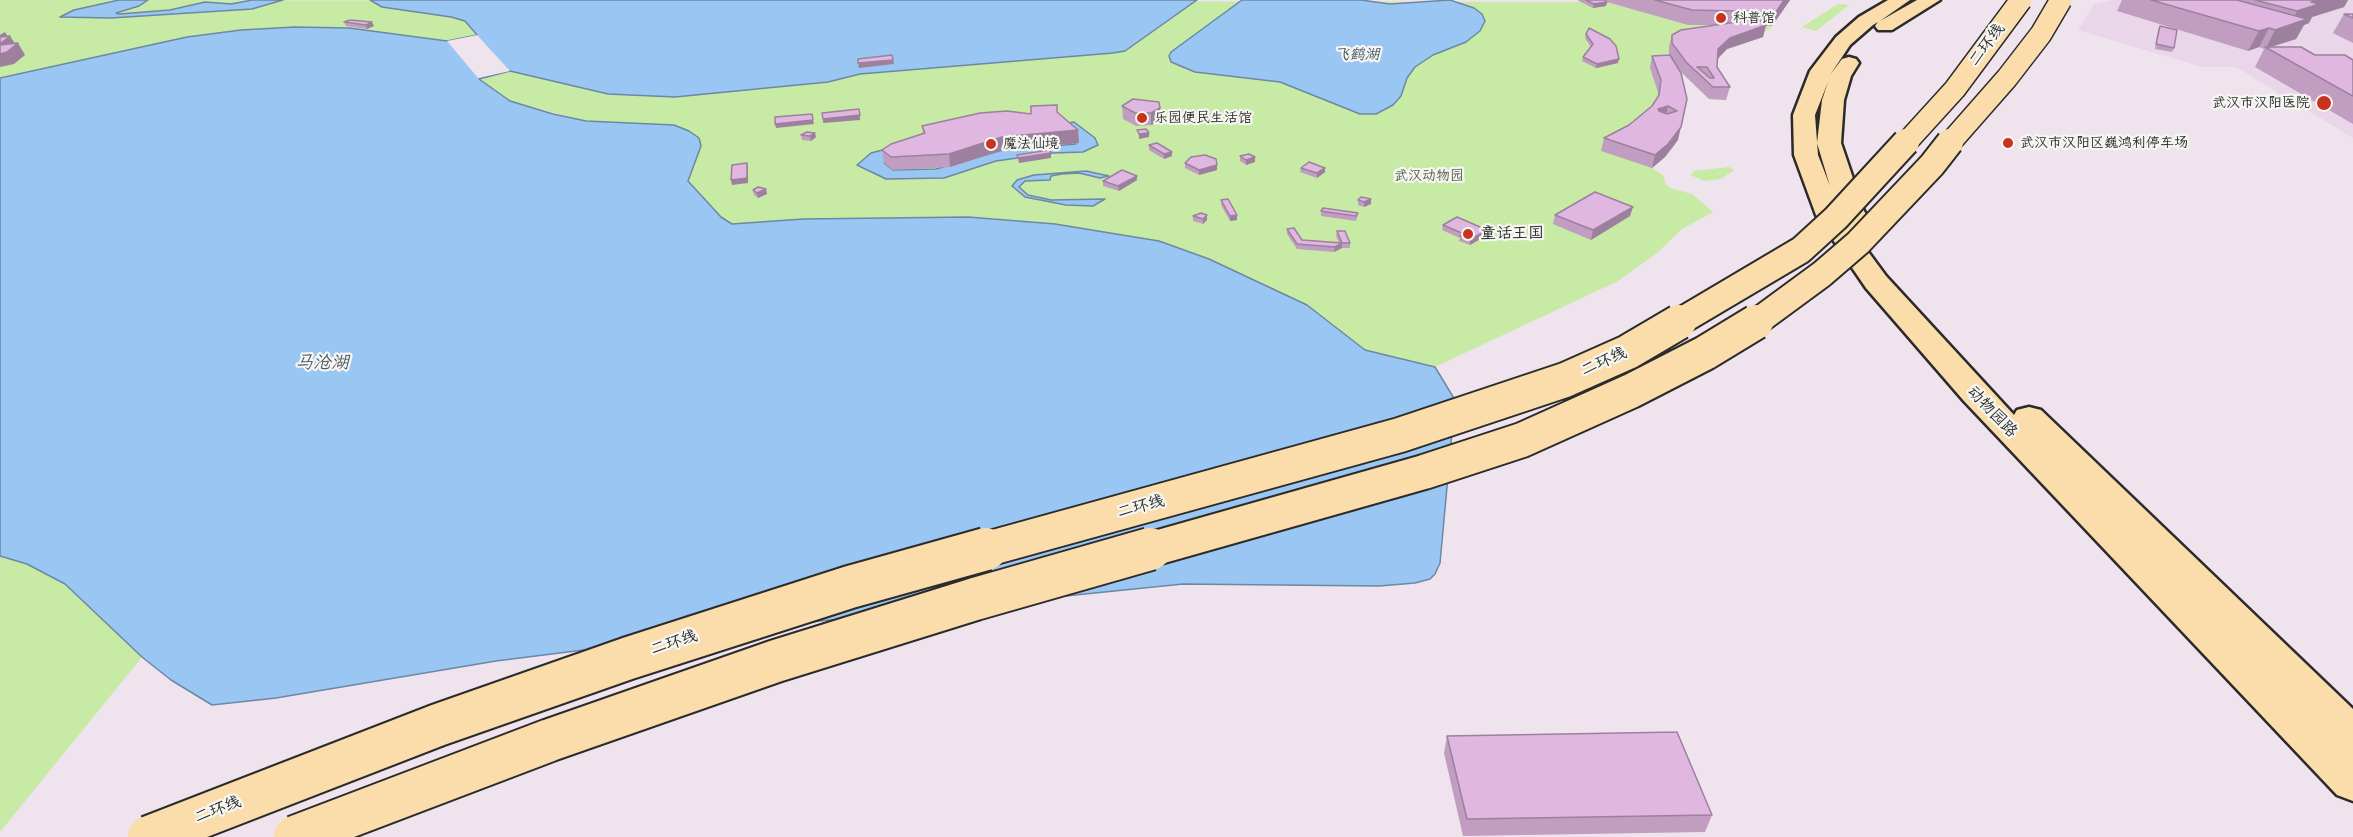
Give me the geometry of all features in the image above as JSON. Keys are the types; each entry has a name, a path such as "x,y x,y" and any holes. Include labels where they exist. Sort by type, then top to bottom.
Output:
{"main road":[{"name":"动物园路","path":"1901,0 1866,21 1843,41 1821,71 1804,115 1806,155 1829,216 1876,282 1975,394 2353,782"},
{"name":"动物园路","path":"1930,0 1892,21 1872,36 1852,58 1836,85 1829,124 1829,143 1851,211 1889,265 1955,342 2353,736"},
{"name":"二环线","path":"149,837 438,725 640,654 850,587 1400,435 1565,380 1628,352 1801,250 1819,234 1875,178 1955,88 2021,0"},
{"name":"二环线","path":"295,837 539,744 776,661 975,599 1424,472 1522,440 1631,391 1704,353 1758,321 1822,274 1858,243 1932,165 1960,129 2007,78 2041,34 2061,0"}],"shaded area":[{"name":"武汉市汉阳医院","path":"2113,0 2353,0 2353,138 2236,67 2202,67 2078,30 2094,4"}],"green space":[{"name":"武汉动物园","path":"0,0 1581,2 1790,0 1769,30 1757,32 1763,37 1727,49 1715,61 1716,85 1726,100 1709,99 1683,74 1673,74 1684,112 1682,125 1673,148 1652,168 1664,176 1665,183 1670,188 1692,194 1713,212 1682,229 1657,253 1618,281 1435,367 1365,350 1307,305 1209,259 1159,241 1055,224 968,217 803,219 732,224 721,217 688,181 701,146 699,138 689,131 679,127 586,121 510,101 478,78 446,41 349,28 295,27 241,30 187,37 0,78"},
{"path":"1838,4 1849,5 1816,31 1802,27"},
{"path":"1729,167 1734,170 1721,179 1703,181 1691,175 1694,171"},
{"path":"0,556 27,564 65,584 142,657 0,832"}],"water":[{"path":"119,0 148,0 139,6 116,13 119,14 170,10 205,2 231,4 252,0 283,0 252,9 111,18 60,17 74,10"},
{"name":"马沧湖","path":"370,0 1197,0 1125,51 1113,53 860,74 828,82 675,97 608,94 510,71 479,79 510,101 553,114 586,121 674,125 689,131 699,138 701,146 688,181 721,217 732,224 803,219 968,217 1055,224 1159,241 1209,259 1307,305 1365,350 1435,367 1455,400 1440,563 1435,574 1430,579 1415,583 1379,586 1183,584 791,624 496,661 276,698 212,705 171,680 142,657 65,584 27,564 0,556 0,78 187,37 241,30 295,27 349,28 447,41 477,35 465,21 382,7"},
{"name":"飞鹤湖","path":"1242,0 1361,0 1390,4 1450,0 1474,8 1482,14 1485,21 1480,31 1466,42 1433,55 1415,67 1407,78 1401,96 1393,105 1376,114 1360,114 1280,82 1195,72 1171,62 1169,56 1171,52"},
{"path":"1074,122 1095,138 1098,145 1083,152 1053,153 996,161 944,178 886,179 857,165 871,153 924,139 884,163 893,170 936,169 1003,150 1076,144 1058,125"},
{"path":"1086,171 1109,176 1100,178 1079,173 1062,174 1051,176 1050,180 1025,181 1019,187 1028,195 1051,200 1105,199 1093,206 1066,205 1025,197 1012,186 1017,180 1034,175"}],"pier":[{"path":"477,35 510,71 478,78 447,41"}],"building":[{"path":"1586,0 1604,0 1607,2 1594,4"},
{"path":"1655,0 1784,0 1776,12 1692,10"},
{"path":"2151,0 2237,0 2307,19 2275,30 2269,28 2259,31"},
{"path":"2255,0 2318,0 2311,2 2319,4 2297,11"},
{"path":"1757,19 1766,25 1730,38 1718,49 1717,67 1730,87 1713,87 1686,62 1672,43 1672,35 1681,30","holes":["1697,67 1707,67 1714,78 1710,78"]},
{"path":"350,20 372,22 366,25 344,22"},
{"path":"2160,26 2177,30 2174,48 2156,44"},
{"path":"1589,28 1610,39 1616,46 1619,59 1597,64 1583,57 1593,44 1586,34"},
{"path":"10,36 0,44 0,37"},
{"path":"18,43 7,52 0,54 0,45"},
{"path":"2265,47 2301,47 2315,55 2345,55 2353,60 2353,96"},
{"path":"892,55 893,60 858,63 858,59"},
{"path":"1670,55 1681,73 1687,99 1681,127 1668,144 1655,155 1604,138 1629,125 1652,106 1659,95 1661,80 1652,56","holes":["1668,106 1677,111 1667,114 1658,109"]},
{"path":"1133,99 1159,102 1160,108 1151,113 1135,113 1122,106"},
{"path":"1057,105 1057,112 1078,130 1002,137 949,154 891,157 882,150 891,144 925,133 922,126 980,113 1007,111 1031,114 1031,106"},
{"path":"859,109 860,115 823,119 822,113"},
{"path":"812,114 813,120 775,124 775,117"},
{"path":"1146,129 1149,133 1139,134 1137,130"},
{"path":"807,132 815,133 810,136 801,135"},
{"path":"1157,143 1172,152 1164,154 1149,145"},
{"path":"1049,150 1051,153 1018,158 1017,155"},
{"path":"1249,154 1255,157 1246,160 1240,156"},
{"path":"1205,155 1216,159 1217,165 1199,170 1185,163 1191,157"},
{"path":"1309,162 1325,168 1317,173 1301,168"},
{"path":"747,163 747,178 731,180 732,165"},
{"path":"1122,170 1137,176 1118,186 1103,181"},
{"path":"758,187 766,189 757,193 753,190"},
{"path":"1595,192 1633,207 1593,230 1555,215"},
{"path":"1361,197 1371,199 1364,202 1358,200"},
{"path":"1228,199 1237,215 1230,216 1221,200"},
{"path":"1323,208 1358,213 1356,216 1321,211"},
{"path":"1201,213 1207,215 1203,219 1193,216"},
{"path":"1457,217 1487,230 1470,240 1460,236 1464,234 1443,225"},
{"path":"1294,228 1302,240 1342,243 1335,247 1297,244 1287,229"},
{"path":"1337,231 1345,231 1350,243 1342,243"},
{"path":"1677,732 1712,815 1467,819 1447,736"}],"place":[{"name":"科普馆","path":"1721,18"},
{"name":"武汉市汉阳医院","path":"2324,103"},
{"name":"乐园便民生活馆","path":"1142,118"},
{"name":"武汉市汉阳区巍鸿利停车场","path":"2008,143"},
{"name":"魔法仙境","path":"991,144"},
{"name":"童话王国","path":"1468,234"}]}
